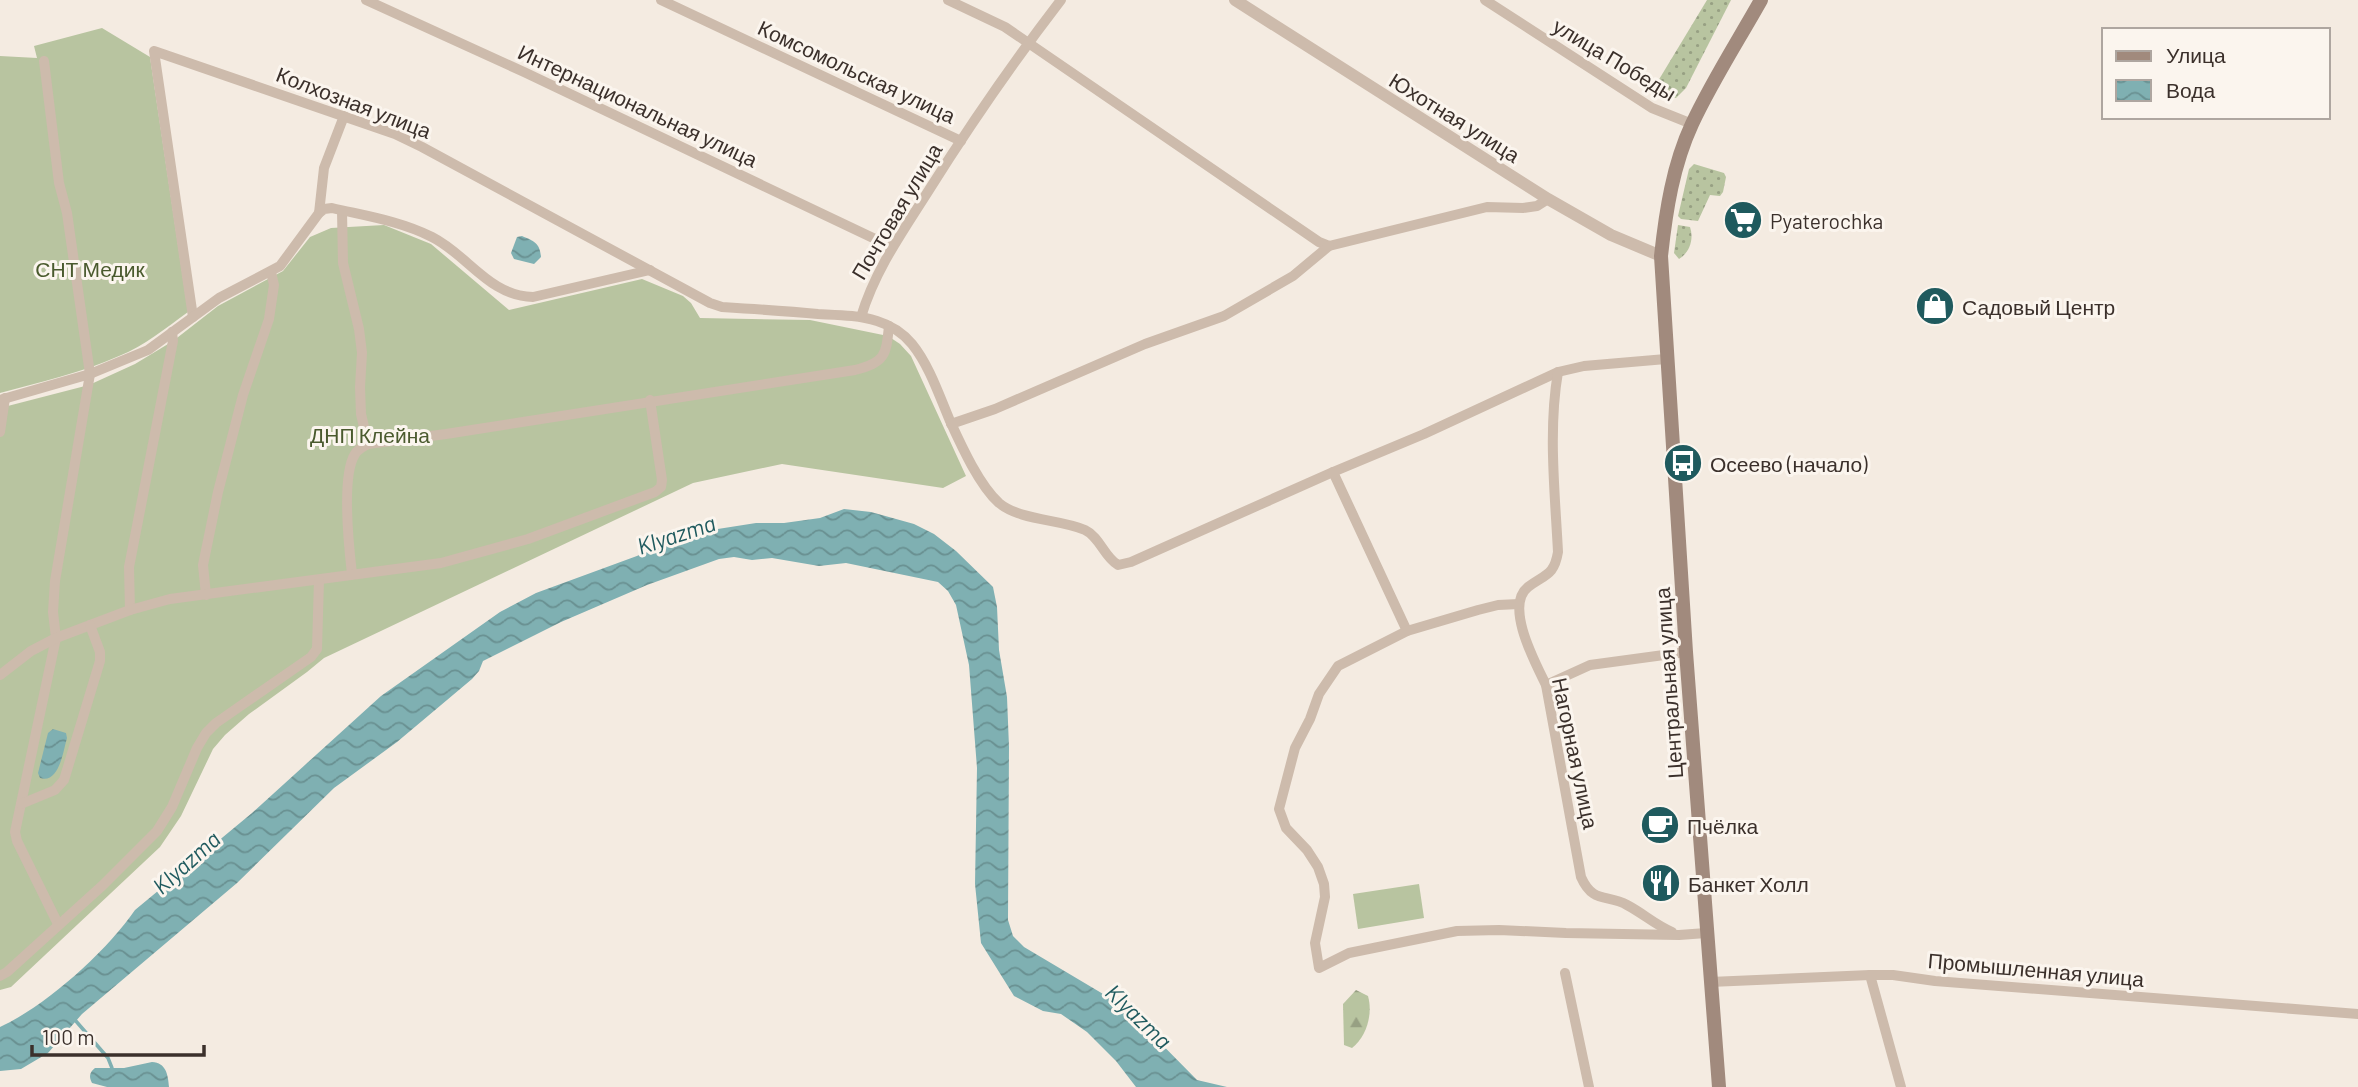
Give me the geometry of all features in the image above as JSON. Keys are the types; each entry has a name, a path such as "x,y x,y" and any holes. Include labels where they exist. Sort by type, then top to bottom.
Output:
{"main road":[{"name":"Центральная улица","path":"1719,1087 1686,652 1661,256 1669,196 1692,124 1761,0"}],"street":[{"name":"Интернациональная улица","path":"366,0 892,247"},
{"name":"Комсомольская улица","path":"661,0 961,141"},
{"path":"948,0 1005,27 1319,242 1329,246"},
{"name":"Почтовая улица","path":"861,317 873,282 892,247 1028,43 1061,0"},
{"name":"Юхотная улица","path":"1235,0 1548,199 1611,235 1661,256"},
{"name":"улица Победы","path":"1485,0 1652,108 1692,124"},
{"name":"Колхозная улица","path":"193,317 153,51 395,134 709,303 722,307 861,317"},
{"path":"44,61 59,183 90,373 55,581 53,612 56,638 16,832 17,841 58,924"},
{"path":"319,213 324,168 344,116"},
{"path":"953,428 1145,344 1224,316 1293,276 1329,246 1487,207 1523,208 1537,206 1548,199"},
{"path":"0,432 3,399 90,373 148,351 219,298 280,266 324,209 404,225 435,238 505,292 519,297 533,297 650,271"},
{"path":"342,211 343,263 359,329 362,354 359,387 361,414 368,444"},
{"path":"206,595 203,565 218,492 243,395 269,319 274,285 271,272"},
{"path":"861,317 889,326 902,334 913,346 953,428 985,486 999,503 1040,519 1088,531 1111,561 1118,565 1131,562 1424,434 1558,372 1584,366 1666,359"},
{"path":"352,574 347,504 352,461 357,451 368,444 446,434 874,365 882,359 887,348 889,326"},
{"path":"130,610 129,567 173,341 172,332"},
{"path":"1558,372 1554,437 1558,552 1549,574 1527,588 1519,604 1498,605 1407,631 1338,666 1319,694 1295,748 1279,809 1281,820 1307,850 1318,867 1324,884 1324,904 1315,943 1319,968 1349,953 1457,931 1706,933"},
{"path":"0,675 31,651 56,638 130,610 170,599 441,563 528,538 655,492 661,486 662,480 650,400"},
{"path":"1333,472 1407,631"},
{"path":"0,976 103,885 157,831 172,807 206,733 216,723 311,657 317,649 319,580"},
{"name":"Нагорная улица","path":"1519,604 1527,644 1546,685 1581,877 1585,886 1599,898 1625,904 1653,923 1679,934"},
{"path":"22,804 55,790 64,779 100,662 100,652 90,625"},
{"path":"1546,685 1590,665 1686,652"},
{"path":"1565,973 1589,1087"},
{"path":"1870,975 1901,1087"},
{"name":"Промышленная улица","path":"1710,982 1893,975 1971,984 2358,1014"}],"green space":[{"path":"1707,0 1731,0 1686,88 1676,98 1653,96 1652,91"},
{"name":"СНТ Медик","path":"102,28 150,57 188,312 146,342 119,356 75,372 0,393 0,56 37,58 34,46"},
{"path":"1694,164 1724,173 1726,177 1723,192 1720,196 1710,195 1698,221 1681,219 1678,216 1689,169"},
{"name":"ДНП Клейна","path":"384,225 431,244 509,310 642,279 683,296 700,318 810,320 888,336 911,356 966,476 943,488 782,464 693,483 324,658 225,735 213,749 181,816 160,847 11,987 0,990 0,408 89,385 135,364 173,341 218,306 283,271 310,237 331,228"},
{"path":"1678,225 1690,227 1692,236 1688,249 1679,259 1674,253"},
{"path":"1419,884 1424,918 1358,929 1353,894"},
{"path":"1356,990 1368,996 1370,1010 1365,1031 1352,1048 1344,1045 1343,1004"}],"water":[{"path":"522,236 538,246 541,257 534,264 514,259 511,253 517,237"},
{"path":"844,509 871,512 914,524 934,534 993,587 1007,697 1008,920 1013,936 1024,947 1125,1007 1197,1080 1227,1087 1136,1087 1116,1061 1087,1032 1061,1014 1043,1011 1014,996 981,943 975,884 977,768 969,665 956,605 948,591 938,582 846,563 819,566 772,558 752,560 734,557 719,559 647,585 561,622 483,661 472,679 397,742 334,788 237,883 82,1014 48,1053 21,1069 0,1071 0,1027 36,1006 74,976 108,943 135,910 252,813 381,696 500,612 536,593 705,531 756,523 784,523 820,518"},
{"path":"53,729 66,733 64,751 56,772 46,779 40,778 38,773 48,733"},
{"path":"152,1062 160,1064 165,1070 169,1087 107,1087 92,1083 90,1079 95,1068 124,1068"}],"waterway":[{"path":"75,1020 108,1058 112,1068"}],"place":[{"name":"Pyaterochka","path":"1743,220"},
{"name":"Садовый Центр","path":"1935,306"},
{"name":"Осеево (начало)","path":"1683,463"},
{"name":"Пчёлка","path":"1660,825"},
{"name":"Банкет Холл","path":"1661,883"}],"water label":[{"name":"Klyazma","path":"676,534"},
{"name":"Klyazma","path":"186,862"},
{"name":"Klyazma","path":"1139,1016"}]}
